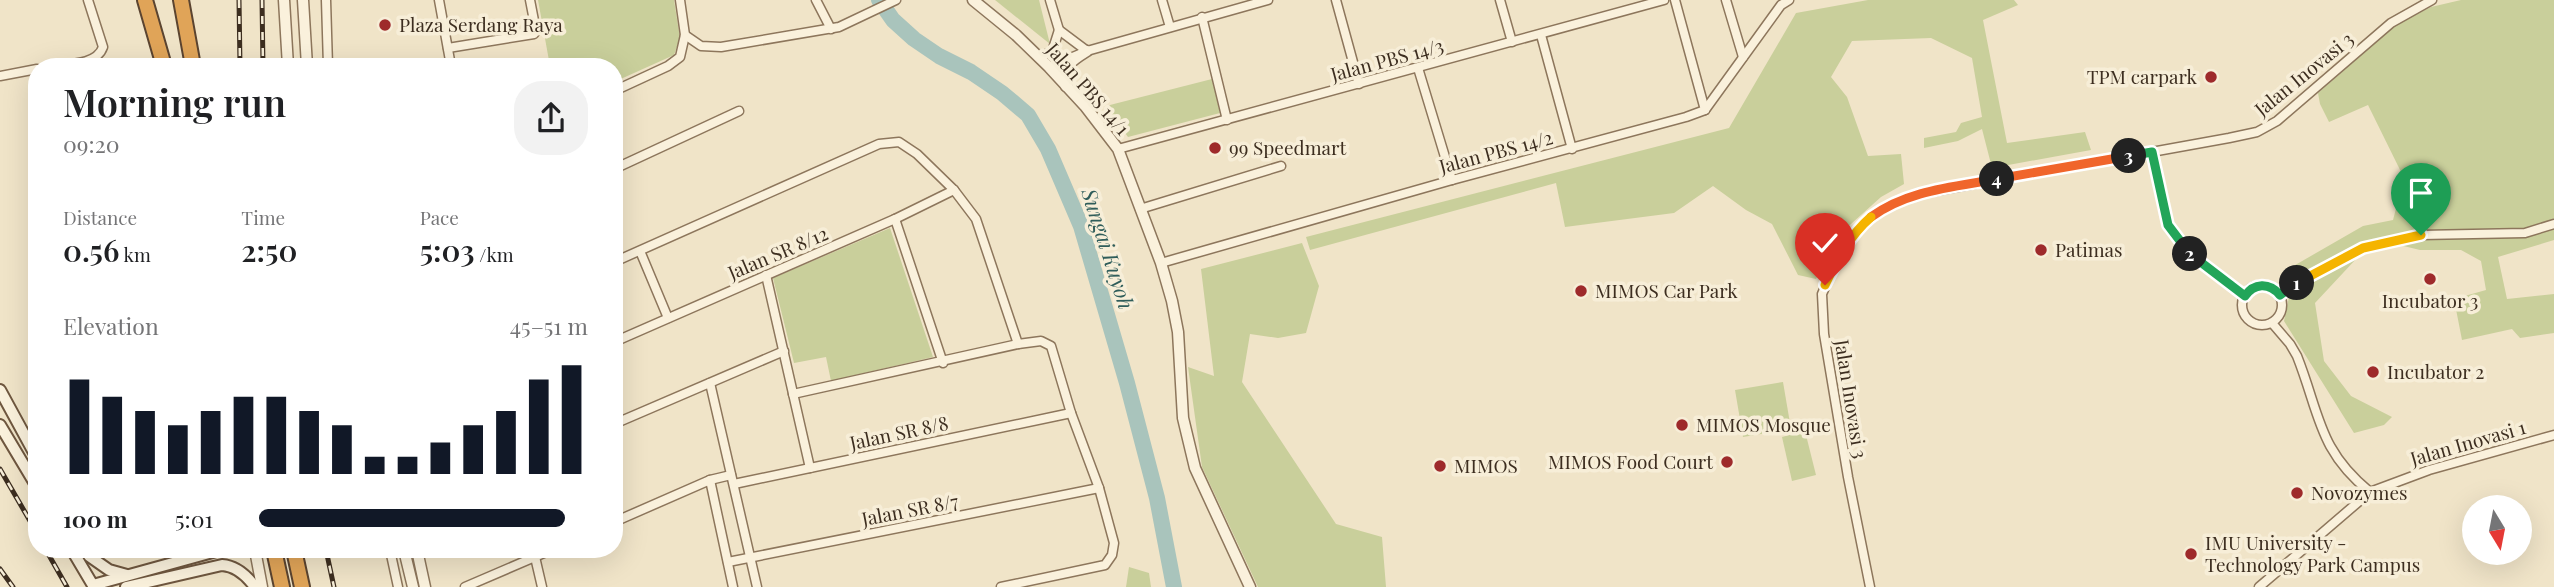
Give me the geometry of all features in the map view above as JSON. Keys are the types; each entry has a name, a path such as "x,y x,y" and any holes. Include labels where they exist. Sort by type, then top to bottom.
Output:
{"highway":[{"path":"145,0 162,58"},
{"path":"181,0 192,58"},
{"path":"276,558 282,587"},
{"path":"296,558 302,587"}],"main road":[{"path":"0,390 4,405 28,444"},
{"path":"0,425 28,472"},
{"path":"78,558 98,585"},
{"path":"90,558 98,585"},
{"path":"94,558 109,570 130,575"},
{"path":"98,585 191,558"},
{"path":"126,587 222,565 237,569 249,578 255,587"}],"street":[{"path":"88,0 103,47 101,53 94,58"},
{"path":"284,0 288,58"},
{"path":"303,0 307,58"},
{"path":"326,0 328,58"},
{"path":"439,0 450,58"},
{"path":"448,48 534,34 536,32 530,0"},
{"path":"623,86 667,66 680,57 685,35 680,0"},
{"path":"816,0 835,28"},
{"path":"685,35 701,46 721,47 835,28 896,0"},
{"name":"Jalan PBS 14/1","path":"973,0 1049,67 1109,135 1118,149 1161,263 1178,332 1183,418 1195,468 1250,587"},
{"path":"1038,57 1052,52 1059,30 1050,0"},
{"path":"1162,0 1170,27"},
{"path":"1049,67 1087,51 1268,0"},
{"path":"1336,0 1359,84"},
{"path":"1500,0 1512,42"},
{"name":"Jalan PBS 14/3","path":"1118,149 1664,0"},
{"path":"1675,0 1705,110"},
{"path":"1726,0 1743,57"},
{"path":"1705,110 1781,5 1789,0"},
{"name":"Jalan Inovasi 3","path":"1870,587 1848,477 1822,294 1840,253 1862,225 1873,216 1914,195 2229,138 2268,128 2391,23 2432,0"},
{"path":"1202,17 1227,120"},
{"path":"1059,30 1087,51"},
{"path":"1541,35 1572,149"},
{"path":"1067,86 1065,70 1071,61 1087,51"},
{"path":"1418,68 1452,180"},
{"path":"0,76 28,71"},
{"name":"Jalan PBS 14/2","path":"1161,263 1705,110"},
{"path":"623,165 739,111"},
{"path":"623,258 879,144 899,142 917,154 954,190 976,219 1018,344"},
{"path":"2152,152 2168,225 2193,257 2245,296"},
{"path":"1140,209 1281,166"},
{"name":"Jalan SR 8/12","path":"623,338 895,219 954,190"},
{"path":"895,219 943,363"},
{"path":"2280,295 2363,248 2421,235 2525,233 2554,224"},
{"path":"640,251 668,318"},
{"path":"766,275 810,468"},
{"path":"2264,285 2270,287 2280,295 2281,314 2272,323 2262,325 2248,320 2242,306 2245,296 2252,288 2264,285"},
{"path":"2272,323 2297,356 2324,438 2344,467 2370,492"},
{"path":"793,394 943,363 1018,344 1041,341 1051,346 1098,488 1114,543 1112,555 1105,565 1001,587"},
{"path":"623,420 784,351"},
{"path":"710,383 757,587"},
{"name":"Jalan SR 8/8","path":"623,518 710,480 810,468 1072,413"},
{"name":"Jalan Inovasi 1","path":"2259,587 2370,492 2429,470 2554,435"},
{"path":"710,480 733,587"},
{"name":"Jalan SR 8/7","path":"728,562 1098,488"},
{"path":"257,558 262,587"},
{"path":"392,558 398,587"},
{"path":"406,558 413,587"},
{"path":"419,558 425,587"},
{"path":"465,587 533,558"},
{"path":"535,558 542,587"}],"green space":[{"path":"538,0 674,0 680,38 674,55 623,78 623,58 549,58"},
{"path":"995,0 1039,0 1050,44"},
{"path":"1868,0 2014,0 2018,5 1983,20 2007,143 2085,132 2091,150 1992,168 1982,129 1958,141 1924,148 1924,138 1956,132 1961,123 1982,117 1972,58 1931,38 1852,41 1831,77 1847,97 1868,156 1901,154 1904,184 1881,197 1841,233 1816,279 1798,275 1772,224 1746,210 1713,186 1674,213 1565,227 1556,183 1310,250 1306,237 1729,128 1796,13"},
{"path":"2461,0 2554,0 2554,240 2498,257 2507,299 2554,294 2554,333 2520,338 2512,329 2462,340 2454,299 2486,290 2481,261 2461,250 2420,250 2387,242 2357,258 2315,303 2324,361 2351,396 2392,417 2384,425 2354,433 2284,321 2289,297 2290,268 2363,226 2393,220 2404,178 2368,105 2329,122 2318,93 2397,24 2431,7"},
{"path":"1212,79 1220,113 1128,137 1106,106"},
{"path":"890,228 933,357 831,381 826,357 794,363 773,278"},
{"path":"1302,243 1319,286 1306,333 1278,338 1250,334 1242,382 1336,524 1382,537 1386,587 1258,587 1202,467 1188,367 1214,376 1201,269"},
{"path":"1783,382 1791,429 1743,437 1735,390"},
{"path":"1805,431 1816,475 1792,481 1782,437"},
{"path":"1129,567 1149,573 1151,587 1126,587"}],"waterway":[{"name":"Sungai Kuyoh","path":"879,0 893,20 914,39 939,56 971,72 1028,115 1048,149 1081,226 1127,383 1157,498 1174,587"}],"railway":[{"path":"239,0 240,58"},
{"path":"262,0 263,58"},
{"path":"0,469 28,517"},
{"path":"51,558 67,587"},
{"path":"328,558 334,587"},
{"path":"0,569 13,587"}],"place":[{"name":"Plaza Serdang Raya","path":"385,25"},
{"name":"TPM carpark","path":"2211,77"},
{"name":"99 Speedmart","path":"1215,148"},
{"name":"Patimas","path":"2041,250"},
{"name":"Incubator 3","path":"2430,279"},
{"name":"MIMOS Car Park","path":"1581,291"},
{"name":"Incubator 2","path":"2373,372"},
{"name":"MIMOS Mosque","path":"1682,425"},
{"name":"MIMOS Food Court","path":"1727,462"},
{"name":"MIMOS","path":"1440,466"},
{"name":"Novozymes","path":"2297,493"},
{"name":"IMU University - Technology Park Campus","path":"2191,554"}],"route":[{"path":"1825,285 1840,253 1862,225 1903,199 2061,167 2152,152 2168,225 2193,257 2245,296 2252,288 2264,285 2276,290 2280,295 2363,248 2421,235"}]}
